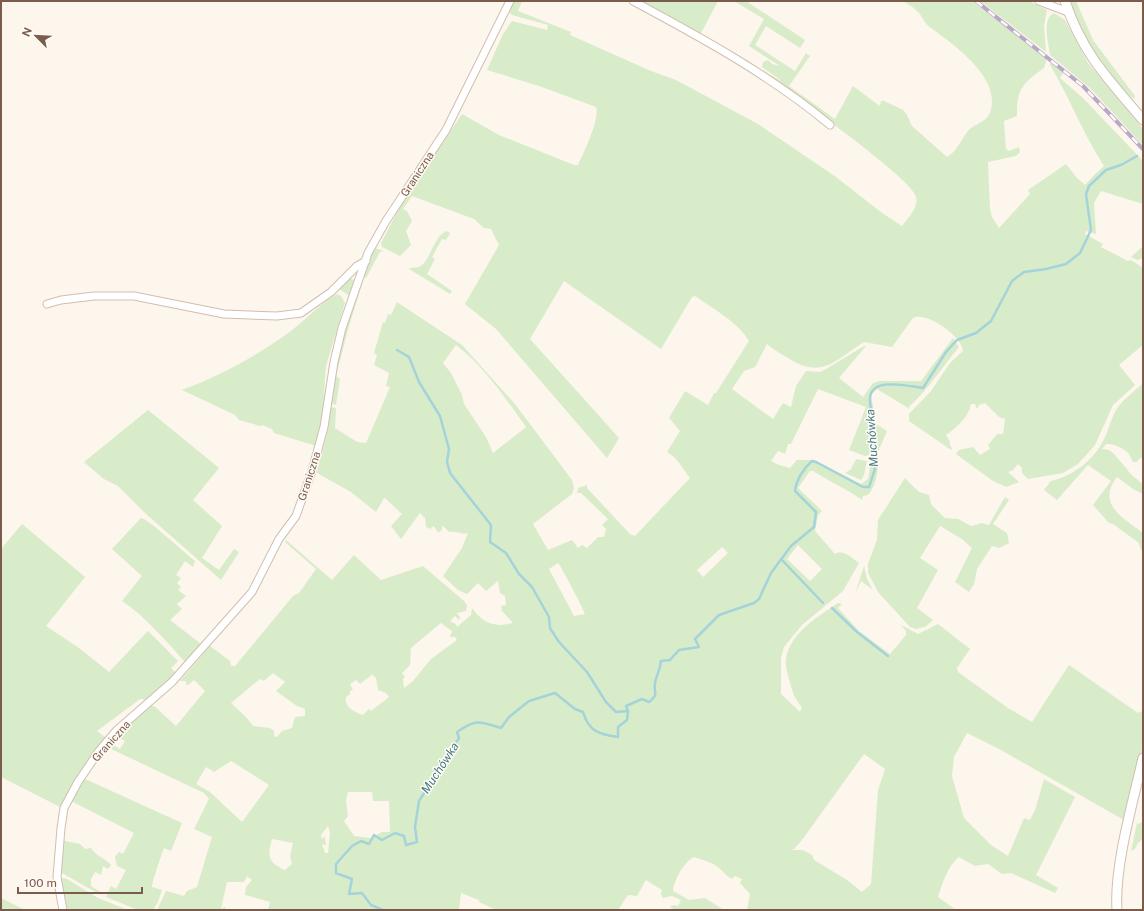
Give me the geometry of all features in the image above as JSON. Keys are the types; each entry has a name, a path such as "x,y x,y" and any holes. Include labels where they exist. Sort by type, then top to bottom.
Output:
{"street":[{"name":"Graniczna","path":"63,910 57,877 64,808 78,782 116,731 172,682 252,592 279,539 296,516 312,472 324,427 334,362 342,328 366,260 386,221 446,130 510,1"},
{"path":"633,1 726,51 809,108 830,125"},
{"path":"1039,1 1068,12"},
{"path":"1065,1 1077,32 1098,68 1143,120"},
{"path":"47,304 61,300 94,296 134,296 224,314 277,316 301,313 330,292 357,266 366,260"},
{"path":"1117,910 1119,872 1143,758"}],"green space":[{"path":"513,1 522,1 518,11 571,32 570,35 651,71 676,80 758,124 836,177 882,213 902,226 912,212 917,201 916,197 908,186 891,169 866,149 742,59 783,82 762,67 763,62 768,60 772,64 780,66 749,46 764,19 734,1 746,1 805,40 800,48 766,26 755,45 795,71 806,53 810,56 789,86 835,119 853,86 880,106 881,101 884,101 903,110 912,126 947,157 956,149 971,128 985,120 991,109 992,97 982,73 973,62 929,27 918,12 903,1 972,1 1047,58 1044,68 1031,78 1022,88 1018,100 1017,116 1004,121 1006,149 1009,151 1019,147 1020,152 1016,156 988,162 990,209 992,217 999,228 1030,194 1028,190 1066,164 1077,178 1085,185 1104,166 1096,154 1050,65 1051,60 1064,72 1060,78 1083,98 1143,161 1143,204 1101,191 1094,203 1096,234 1086,231 1085,234 1103,244 1101,247 1128,261 1131,260 1143,268 1143,345 1119,365 1135,385 1113,405 1095,445 1078,464 1063,473 1028,479 1022,473 1022,468 1018,464 1013,470 1008,472 1019,482 1006,487 993,481 956,454 959,450 973,447 980,455 990,449 988,445 997,434 1003,434 1005,419 999,417 985,403 979,405 977,409 975,404 971,404 965,418 958,426 946,435 952,448 951,450 909,421 909,414 931,391 950,363 963,351 957,339 950,332 934,321 926,318 913,318 892,347 864,342 836,361 819,367 810,367 800,364 767,344 755,367 744,371 732,389 773,419 783,403 791,407 796,386 806,371 820,372 864,346 866,346 839,378 863,397 873,383 880,381 921,381 953,338 959,347 928,386 908,408 877,389 871,395 876,424 887,431 878,452 865,456 849,450 866,407 818,389 791,444 788,444 785,454 778,451 771,461 790,468 797,460 814,460 861,484 868,479 871,459 879,456 873,487 868,495 863,496 862,500 813,471 810,471 798,488 822,511 818,515 815,531 835,554 844,553 859,563 843,591 802,625 784,647 781,658 781,694 800,712 802,707 797,701 791,687 786,668 786,658 789,649 794,640 807,626 838,603 842,604 838,608 859,631 890,654 906,635 906,631 901,625 918,634 938,624 970,649 957,668 958,672 1008,708 1032,722 1069,665 1138,713 1142,711 1143,708 1143,745 1126,819 1124,820 1001,750 967,733 954,757 952,776 964,818 991,845 1008,856 1024,818 1030,820 1035,810 1044,779 1075,797 1036,875 1058,888 1055,893 1011,873 1002,874 988,864 975,866 959,857 955,860 949,870 938,897 956,910 747,910 750,894 740,883 742,879 735,876 732,879 714,864 694,857 690,859 680,872 675,882 673,891 689,900 705,898 724,910 674,910 670,907 673,905 678,906 681,900 672,896 663,898 661,894 662,890 646,880 637,896 628,895 618,910 496,910 479,902 479,900 461,893 459,910 268,910 270,902 245,895 246,887 252,880 247,876 244,882 227,882 221,909 225,907 226,910 157,910 166,891 184,896 187,891 197,887 212,837 194,829 209,799 204,793 107,747 109,742 120,749 125,741 115,735 151,706 154,706 176,726 205,691 194,680 188,685 186,684 186,681 180,681 210,646 230,661 231,666 235,666 293,596 299,593 316,569 285,542 286,540 332,580 354,555 381,580 423,566 467,605 466,611 457,613 460,617 459,620 455,616 450,621 456,624 457,627 471,615 472,608 480,617 490,623 500,625 513,623 502,611 501,606 506,605 505,596 500,593 498,581 486,591 478,583 467,594 458,590 443,576 462,548 468,533 463,534 449,532 442,525 442,530 438,533 434,526 430,529 426,527 425,518 420,513 401,539 391,526 402,514 386,499 384,498 376,512 351,492 317,473 328,429 330,407 336,408 335,428 357,442 366,443 390,387 386,386 389,373 374,365 377,355 374,353 383,322 385,323 388,314 391,315 397,302 462,345 515,404 572,480 574,488 572,494 533,524 548,550 572,540 578,548 582,545 587,548 598,537 604,537 606,529 602,525 608,519 581,493 577,493 578,488 587,485 587,488 630,534 635,536 690,478 677,460 667,452 680,431 669,418 685,391 708,405 714,393 716,393 749,341 745,334 732,322 695,296 692,297 661,349 564,281 530,339 619,438 607,458 496,329 465,304 499,245 491,229 484,228 474,219 412,196 403,209 407,211 412,221 406,231 411,245 400,256 382,247 381,243 402,203 462,114 499,135 574,165 578,165 594,127 597,112 596,107 539,86 487,70 503,34 512,21 547,30 548,25 512,15 508,11","holes":["456,345 485,373 526,427 493,453 486,437 464,404 462,395 451,373 443,363","798,545 822,569 810,581 787,559","722,547 728,553 703,577 697,570","558,563 585,614 574,616 549,569","441,623 452,631 450,637 455,637 457,640 431,659 413,681 404,688 403,679 405,677 402,673 410,665 411,648","273,673 285,682 276,691 297,706 305,709 305,716 295,717 292,728 282,731 277,737 274,736 274,731 270,728 253,726 231,703 260,679 264,681","373,674 376,678 378,690 386,693 389,697 371,711 369,709 363,715 350,709 347,704 346,697 350,694 350,691 353,690 350,684 356,680 360,684","864,754 885,769 878,790 871,884 862,892 847,880 814,860 812,855 803,850 790,850 794,849 802,840","231,761 269,785 242,822 210,792 196,784 206,767 214,772","348,792 372,792 373,801 389,801 390,832 382,832 371,838 354,836 344,821 348,816 346,800","328,826 330,833 328,853 325,853 322,844 326,845 325,836 322,839 321,835","272,839 293,843 290,856 292,864 285,870 275,865 269,854"]},
{"path":"635,1 718,1 700,35"},
{"path":"980,1 1029,1 1047,10 1044,26 1046,52"},
{"path":"1070,1 1076,1 1093,40 1135,96 1134,99 1126,93 1089,46 1082,33"},
{"path":"1054,13 1065,20 1088,63 1143,129 1142,144 1090,88 1050,55 1047,38 1047,26 1050,16"},
{"path":"446,231 450,233 446,240 442,239 432,257 435,259 427,274 452,291 450,294 409,269 419,267 423,264 438,239"},
{"path":"1143,246 1143,258 1137,260 1131,257"},
{"path":"375,248 384,251 380,252 366,278 363,276"},
{"path":"350,278 354,280 350,296 339,289"},
{"path":"362,281 336,376 340,379 336,405 329,402 341,340"},
{"path":"337,294 341,296 345,303 326,366 322,424 316,446 274,433 272,429 262,425 260,426 239,420 235,415 182,390 222,373 260,352 291,331 323,303"},
{"path":"1143,383 1143,459 1140,458 1137,462 1133,462 1126,451 1112,444 1106,444 1102,449 1112,452 1131,474 1143,485 1143,494 1133,489 1117,477 1111,487 1109,495 1111,503 1120,516 1143,533 1143,551 1141,550 1139,543 1113,524 1109,523 1093,505 1111,481 1088,465 1057,500 1044,490 1051,481 1069,475 1091,458 1102,443 1118,407"},
{"path":"148,410 219,468 193,500 222,526 202,558 219,570 234,549 239,552 221,580 145,513 118,486 104,479 84,462"},
{"path":"856,459 867,461 864,475 861,480 845,473 851,469"},
{"path":"905,478 919,492 929,495 931,504 945,518 958,519 971,526 982,523 989,525 1005,497 1009,500 993,524 1007,533 1009,543 999,548 992,546 977,569 974,584 969,592 955,582 972,548 962,539 940,526 920,558 938,570 917,608 933,620 925,627 916,629 910,627 878,592 868,573 868,564 877,540 878,520"},
{"path":"141,518 158,530 195,561 193,567 185,561 176,575 181,578 177,583 181,587 178,590 186,596 177,604 182,609 170,620 201,644 185,662 147,622 122,601 142,576 112,549"},
{"path":"22,524 85,577 46,626 79,648 109,672 148,631 178,661 171,668 178,675 148,700 140,699 97,731 105,737 78,774 62,808 1,777 1,549"},
{"path":"864,566 867,579 873,590 861,581 855,594"},
{"path":"83,778 182,823 171,851 164,848 159,862 152,887 162,890 158,902 153,910 138,910 106,897 111,886 116,889 126,870 117,866 115,857 119,852 123,854 134,833 71,801"},
{"path":"1143,821 1143,839 1138,843 1135,849 1131,851 1137,823 1139,824"},
{"path":"63,837 65,841 80,844 85,849 91,848 96,854 111,865 108,869 103,866 101,875 95,872 91,879 91,886 102,893 99,894 60,872"},
{"path":"62,878 67,879 98,898 128,910 64,910 60,880"},
{"path":"1,898 25,910 1,910"}],"waterway":[{"name":"Muchówka","path":"383,910 371,905 362,893 349,894 352,879 336,873 336,864 352,846 361,841 369,844 374,835 382,840 395,833 404,836 406,845 417,842 415,827 419,801 459,738 457,732 473,723 478,722 501,728 509,717 529,701 555,693 575,709 583,712 588,724 596,731 605,735 618,737 618,727 627,720 628,711 626,706 642,699 649,702 654,697 655,683 661,661 670,660 679,650 699,647 695,639 719,615 754,603 759,599 771,573 791,546 814,527 816,512 795,491 803,471 812,461 863,487 869,487 875,469 870,400 872,392 877,387 894,384 923,388 946,352 957,340 976,333 991,321 1012,281 1024,272 1066,264 1080,253 1091,230 1086,194 1089,186 1106,170 1121,165 1137,156"},
{"path":"397,350 409,357 419,382 440,416 449,449 447,462 450,473 491,525 490,542 506,553 519,574 532,587 549,617 550,628 559,642 587,672 606,702 616,712 628,711"},
{"path":"781,559 823,603"},
{"path":"832,608 857,632 888,656"}],"railway":[{"path":"976,1 1083,86 1143,149"}]}
